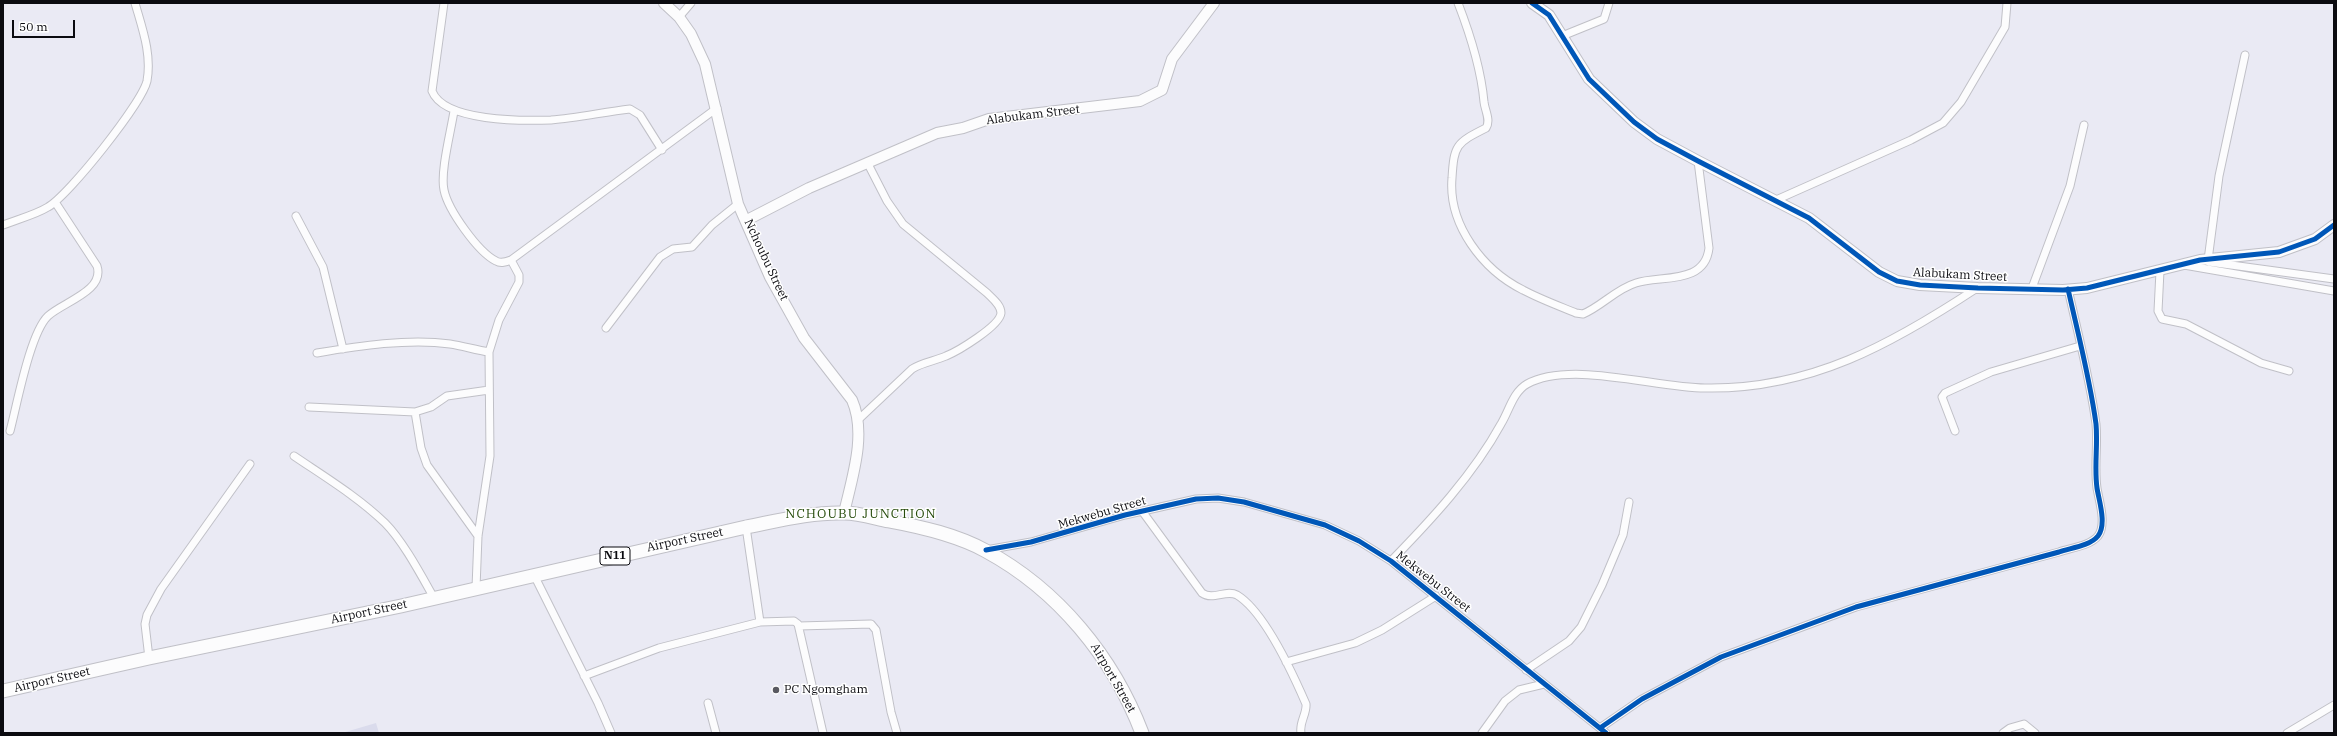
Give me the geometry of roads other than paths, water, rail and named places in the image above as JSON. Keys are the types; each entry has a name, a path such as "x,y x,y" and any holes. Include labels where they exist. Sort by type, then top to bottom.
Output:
{"highway":[{"name":"Airport Street","path":"3,692 149,658 434,598 746,527 802,517 844,513 925,527 986,550 1036,584 1086,635 1107,663 1142,733"}],"street":[{"path":"3,225 38,212 54,202 115,133 145,87 148,50 135,3"},
{"path":"444,3 432,91 437,99 454,111 505,119 552,120 630,109 640,115 662,150"},
{"name":"Nchoubu Street","path":"664,3 679,17 691,34 705,64 717,108 738,204 747,220 770,277 804,338 852,400 859,419 854,465 844,513"},
{"path":"679,17 691,3"},
{"name":"Alabukam Street","path":"747,220 809,188 937,133 963,128 989,119 1140,101 1162,90 1172,59 1214,3"},
{"path":"1458,3 1484,87 1484,102 1489,121 1486,128 1463,140 1453,157 1451,186 1455,216 1476,253 1522,290 1576,313 1583,314 1636,283 1680,277 1704,265 1708,259 1709,248 1698,162"},
{"name":"Alabukam Street","path":"1532,3 1544,10 1589,79 1634,122 1657,139 1698,162 1776,200 1809,218 1879,272 1897,281 1920,286 2068,290 2088,288 2204,260 2279,252 2315,239 2334,225"},
{"path":"1562,36 1604,19 1609,3"},
{"path":"1776,200 1911,140 1944,123 1961,102 2005,27 2007,3"},
{"path":"2245,55 2219,176 2204,260 2334,279"},
{"path":"454,111 444,171 444,191 457,219 481,250 496,262 503,263 511,260 717,108"},
{"path":"2032,288 2070,186 2084,125"},
{"path":"859,419 912,369 921,364 948,356 974,340 999,320 1001,315 999,306 987,293 903,224 887,201 867,162"},
{"path":"10,431 35,339 47,317 91,287 98,280 99,274 97,266 54,202"},
{"path":"606,328 660,257 673,249 692,247 712,225 738,204"},
{"path":"296,216 323,267 343,349"},
{"path":"476,588 478,536 490,456 489,352 499,320 520,282 519,275 511,260"},
{"path":"2182,265 2334,291"},
{"path":"2160,271 2158,311 2162,319 2186,324 2261,363 2289,371"},
{"path":"1391,561 1421,531 1470,471 1501,424 1518,392 1526,384 1545,377 1584,375 1703,388 1787,381 1856,358 1922,324 1978,288"},
{"path":"1600,728 1642,699 1721,658 1856,608 2059,552 2096,538 2101,529 2101,518 2097,488 2096,426 2085,364 2068,290"},
{"path":"317,353 343,349 420,342 450,344 489,352"},
{"path":"1954,431 1942,397 1945,393 1991,372 2080,346"},
{"path":"309,406 415,412 431,407 447,396 489,390"},
{"path":"415,412 421,448 427,465 478,536"},
{"path":"294,456 352,496 386,524 418,568 434,598"},
{"path":"149,658 145,624 157,596 250,464"},
{"name":"Mekwebu Street","path":"986,550 1059,535 1142,511 1196,499 1218,498 1244,502 1325,525 1359,541 1391,561 1606,733"},
{"path":"1526,670 1569,641 1581,627 1602,585 1623,535 1629,502"},
{"path":"1142,511 1202,593 1211,596 1228,593 1241,598 1266,626 1286,662 1306,704 1306,711 1300,727 1301,733"},
{"path":"746,527 760,622"},
{"path":"534,575 611,733"},
{"path":"1286,662 1355,643 1382,630 1436,596"},
{"path":"584,676 658,648 760,622 794,621 798,626 823,733"},
{"path":"798,626 862,623 871,624 876,630 890,712 897,733"},
{"path":"1482,733 1505,701 1519,690 1544,684"},
{"path":"708,703 716,733"},
{"path":"2287,733 2334,705"},
{"path":"2003,733 2010,728 2024,724 2035,733"}],"place":[{"name":"PC Ngomgham","path":"776,690"}],"district":[{"name":"NCHOUBU JUNCTION","path":"861,514"}]}
